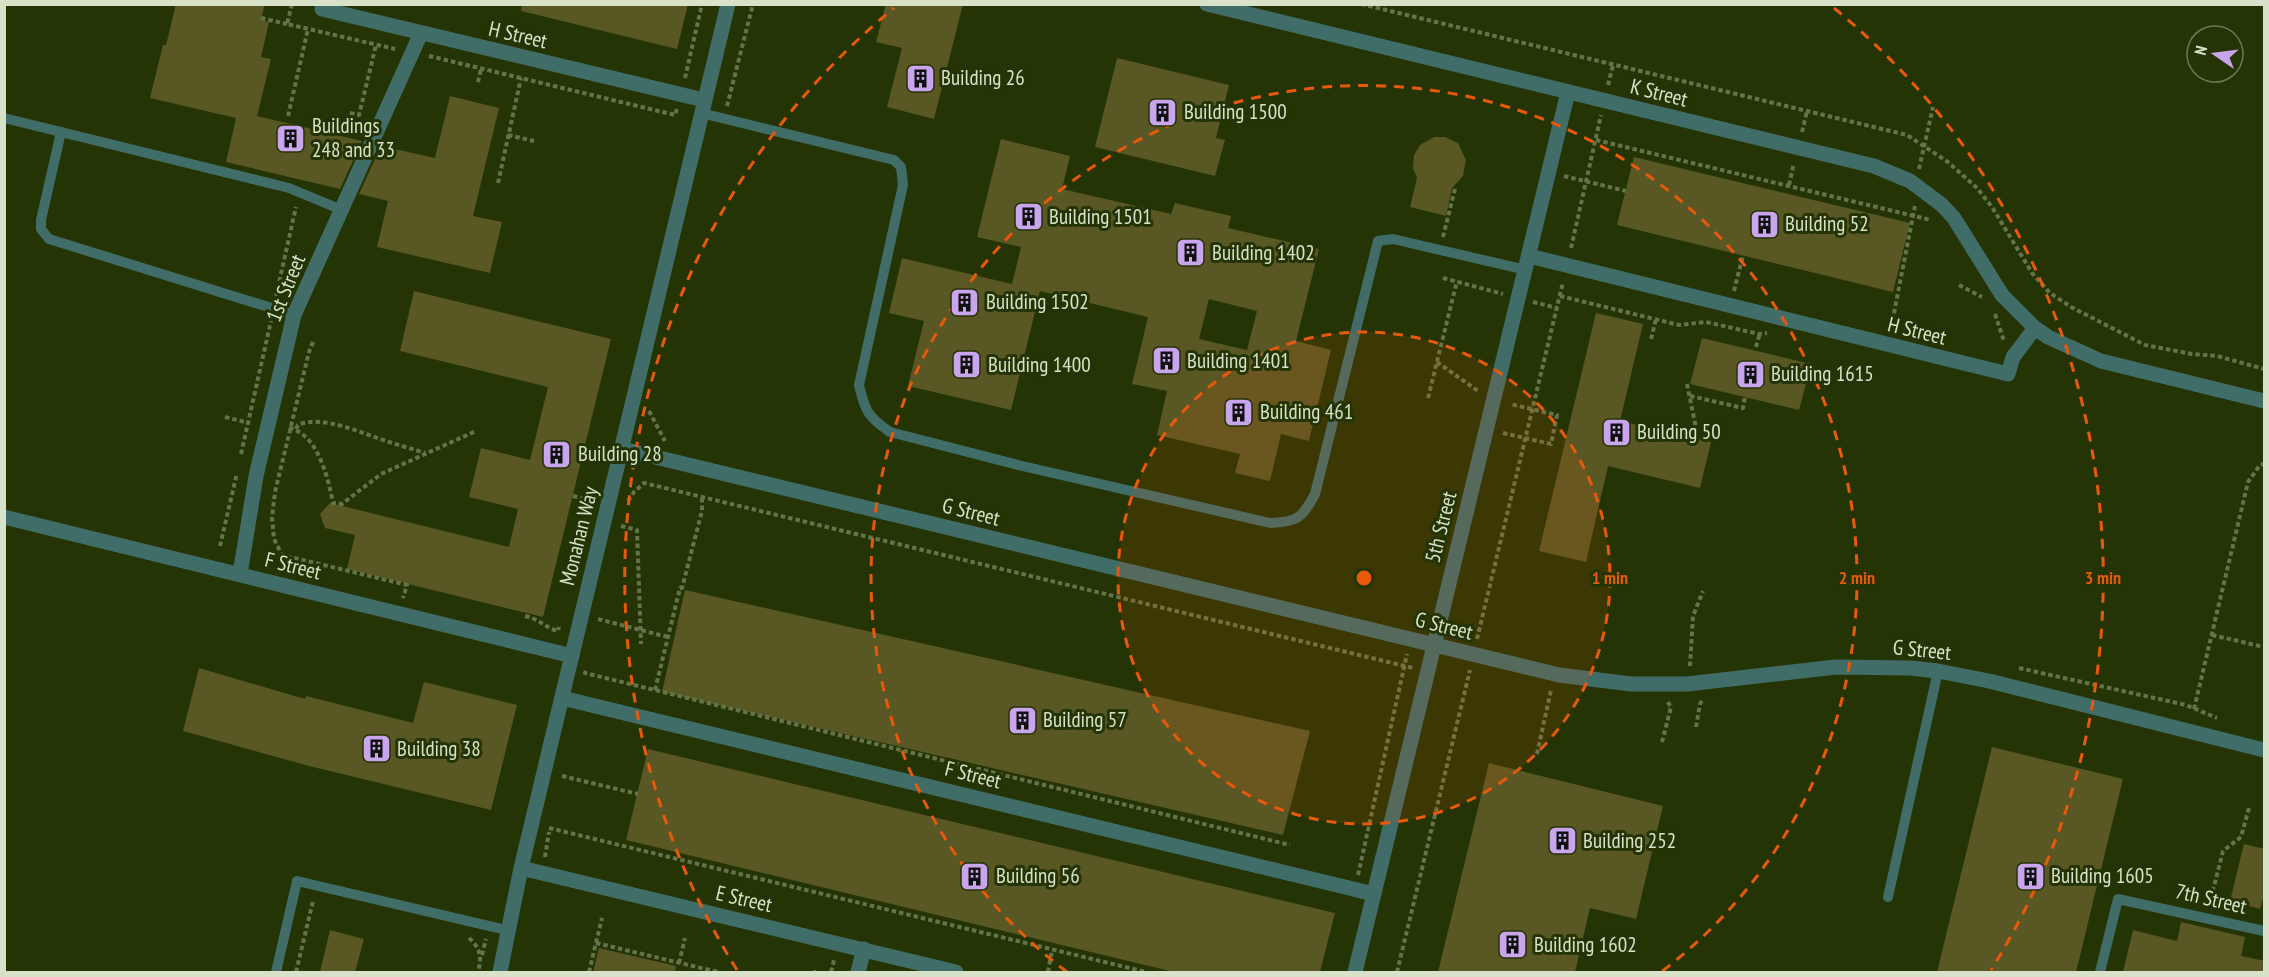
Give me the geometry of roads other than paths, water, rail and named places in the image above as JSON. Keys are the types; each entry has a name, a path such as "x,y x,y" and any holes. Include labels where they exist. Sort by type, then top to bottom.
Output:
{"street":[{"name":"Monahan Way","path":"500,972 521,868 728,4"},
{"name":"K Street","path":"1207,4 1874,166 1917,186 1942,205 1954,218 2002,296 2035,328"},
{"name":"H Street","path":"323,7 421,33 681,95 703,107"},
{"name":"1st Street","path":"240,574 256,476 294,315 421,33"},
{"name":"5th Street","path":"1355,972 1569,92"},
{"name":"H Street","path":"1527,263 1566,266 2008,374 2013,357 2035,328"},
{"path":"2035,328 2066,347 2101,361 2265,401"},
{"name":"G Street","path":"622,449 1559,675 1605,682 1658,685 1713,682 1836,667 1885,666 1938,671 1989,681 2265,750"},
{"name":"F Street","path":"4,517 572,656"},
{"name":"F Street","path":"562,698 1374,894"},
{"name":"E Street","path":"521,868 956,972"},
{"path":"858,972 864,949"}],"lane":[{"path":"703,107 722,118 894,160 902,167 903,185 859,385 864,405 873,421 890,432 1018,465 1270,523 1290,522 1306,511 1315,494 1378,240 1393,239 1440,250 1527,263"},
{"path":"4,118 289,188 342,210"},
{"path":"61,132 40,220 41,229 49,239 294,315"},
{"path":"1888,897 1938,671"},
{"path":"276,972 297,881 510,931"},
{"name":"7th Street","path":"2100,972 2118,899 2265,931"}],"place":[{"name":"Building 26","path":"920,78"},
{"name":"Building 1500","path":"1163,112"},
{"name":"Buildings 248 and 33","path":"291,138"},
{"name":"Building 1501","path":"1028,217"},
{"name":"Building 52","path":"1764,224"},
{"name":"Building 1402","path":"1191,253"},
{"name":"Building 1502","path":"965,302"},
{"name":"Building 1401","path":"1166,361"},
{"name":"Building 1400","path":"967,365"},
{"name":"Building 1615","path":"1750,374"},
{"name":"Building 461","path":"1239,412"},
{"name":"Building 50","path":"1616,432"},
{"name":"Building 28","path":"557,454"},
{"name":"Building 57","path":"1022,720"},
{"name":"Building 38","path":"376,749"},
{"name":"Building 252","path":"1562,841"},
{"name":"Building 56","path":"975,876"},
{"name":"Building 1605","path":"2030,876"},
{"name":"Building 1602","path":"1513,945"}]}
